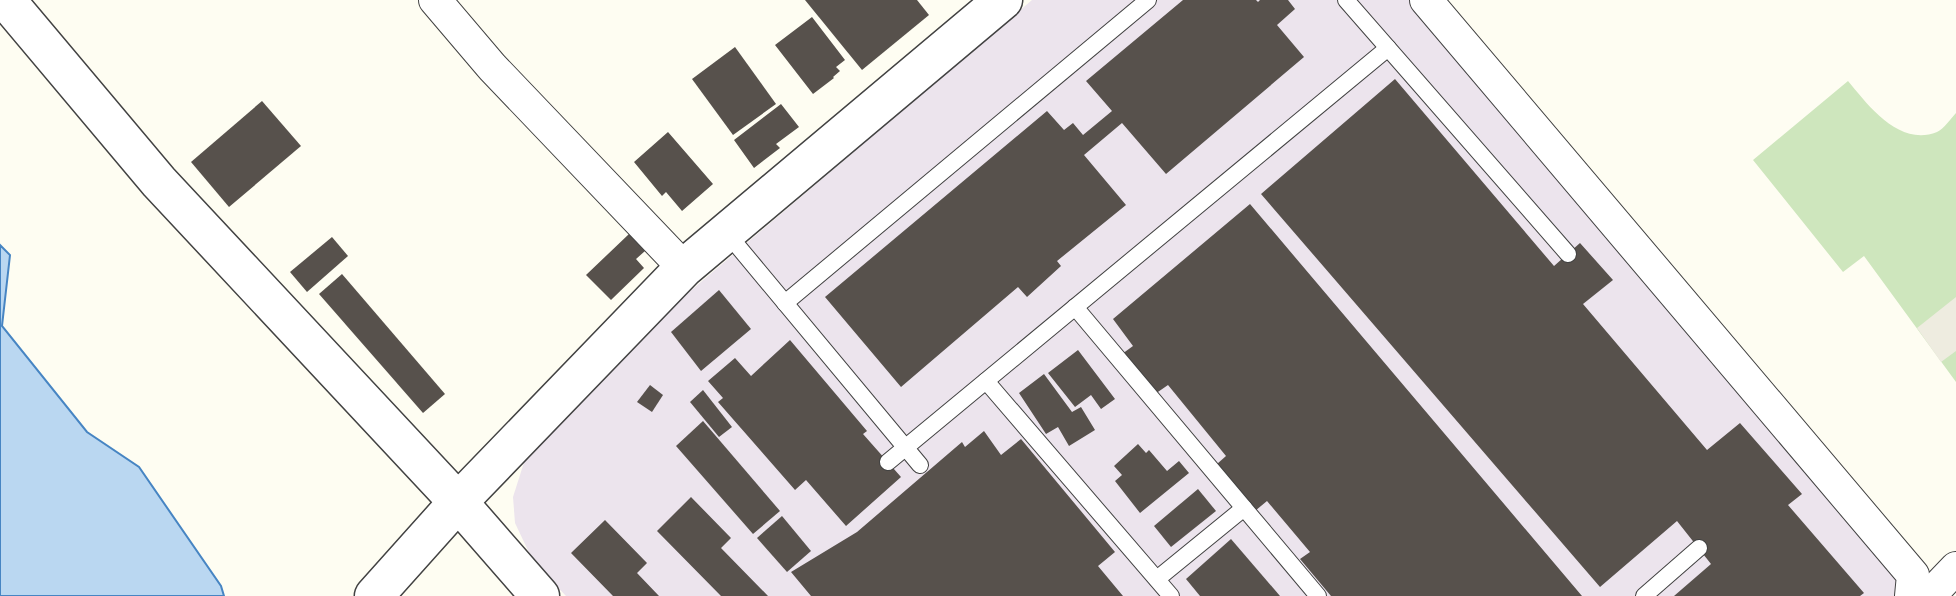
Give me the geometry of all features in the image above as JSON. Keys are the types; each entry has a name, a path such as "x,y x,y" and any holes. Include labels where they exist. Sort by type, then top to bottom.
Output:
{"street":[{"path":"6,0 159,182 449,511 540,596"},
{"path":"435,0 492,67 684,268"},
{"path":"374,596 449,511 684,268 1003,0"},
{"path":"1426,0 1913,575 1914,596 1933,592 1956,568"}],"lane":[{"path":"785,303 1148,0"},
{"path":"1346,0 1568,254"},
{"path":"888,462 1388,48"},
{"path":"726,232 920,465"},
{"path":"1075,307 1318,596"},
{"path":"986,380 1171,596"},
{"path":"1157,579 1244,508"},
{"path":"1644,596 1699,548"}],"shaded area":[{"path":"1032,0 1413,0 1896,566 1901,589 1894,596 566,596 533,561 515,523 513,497 527,453 591,383 688,293"},
{"path":"1956,297 1956,351 1941,362 1917,328"}],"green space":[{"path":"1848,81 1875,112 1897,129 1910,134 1937,132 1956,113 1956,382 1864,256 1843,272 1753,160"}],"water":[{"path":"0,245 10,255 2,326 87,432 139,467 221,586 224,596 0,596"}],"building":[{"path":"805,0 917,0 929,15 862,70"},
{"path":"1183,0 1288,0 1295,9 1277,25 1304,57 1166,174 1122,123 1084,155 1126,205 1057,261 1061,266 1027,297 1018,287 901,387 825,297 1047,111 1064,130 1073,123 1083,135 1112,111 1086,81"},
{"path":"812,17 845,60 836,67 840,71 834,78 813,94 775,45"},
{"path":"735,47 776,104 733,135 692,79"},
{"path":"1395,79 1554,266 1580,243 1613,280 1583,304 1707,450 1740,423 1802,494 1788,505 1864,593 1860,596 1674,596 1711,564 1677,521 1600,587 1261,194"},
{"path":"262,101 301,146 229,207 191,162"},
{"path":"781,104 799,127 776,144 780,148 754,168 734,140"},
{"path":"668,132 713,184 682,211 666,192 662,196 634,162"},
{"path":"1250,204 1582,596 1331,596 1300,559 1310,552 1267,501 1255,511 1217,464 1226,456 1168,385 1155,394 1122,354 1133,346 1113,319"},
{"path":"629,234 645,251 636,259 644,268 611,300 586,275"},
{"path":"332,237 348,256 307,292 290,272"},
{"path":"342,274 445,394 423,413 319,294"},
{"path":"719,290 751,329 701,371 671,332"},
{"path":"790,340 867,431 863,434 901,477 846,526 806,480 795,490 718,402 723,398 708,381 735,358 751,376"},
{"path":"1078,350 1115,399 1101,409 1091,395 1075,407 1048,373"},
{"path":"1044,374 1072,412 1081,407 1095,430 1069,446 1058,427 1046,434 1019,393"},
{"path":"650,385 663,395 652,412 637,402"},
{"path":"703,390 732,427 719,437 690,402"},
{"path":"703,421 780,511 753,534 676,446"},
{"path":"984,431 1001,455 1021,439 1115,552 1098,566 1123,596 811,596 791,572 857,532 962,442 965,447"},
{"path":"1138,444 1146,453 1149,450 1167,471 1179,461 1189,473 1140,513 1115,481 1122,475 1114,466"},
{"path":"1198,489 1216,511 1171,547 1154,526"},
{"path":"691,497 731,538 721,548 768,596 721,596 657,531"},
{"path":"782,516 811,551 787,572 757,538"},
{"path":"605,520 647,563 637,573 659,596 613,596 571,553"},
{"path":"1231,539 1280,596 1200,596 1186,579"}]}
